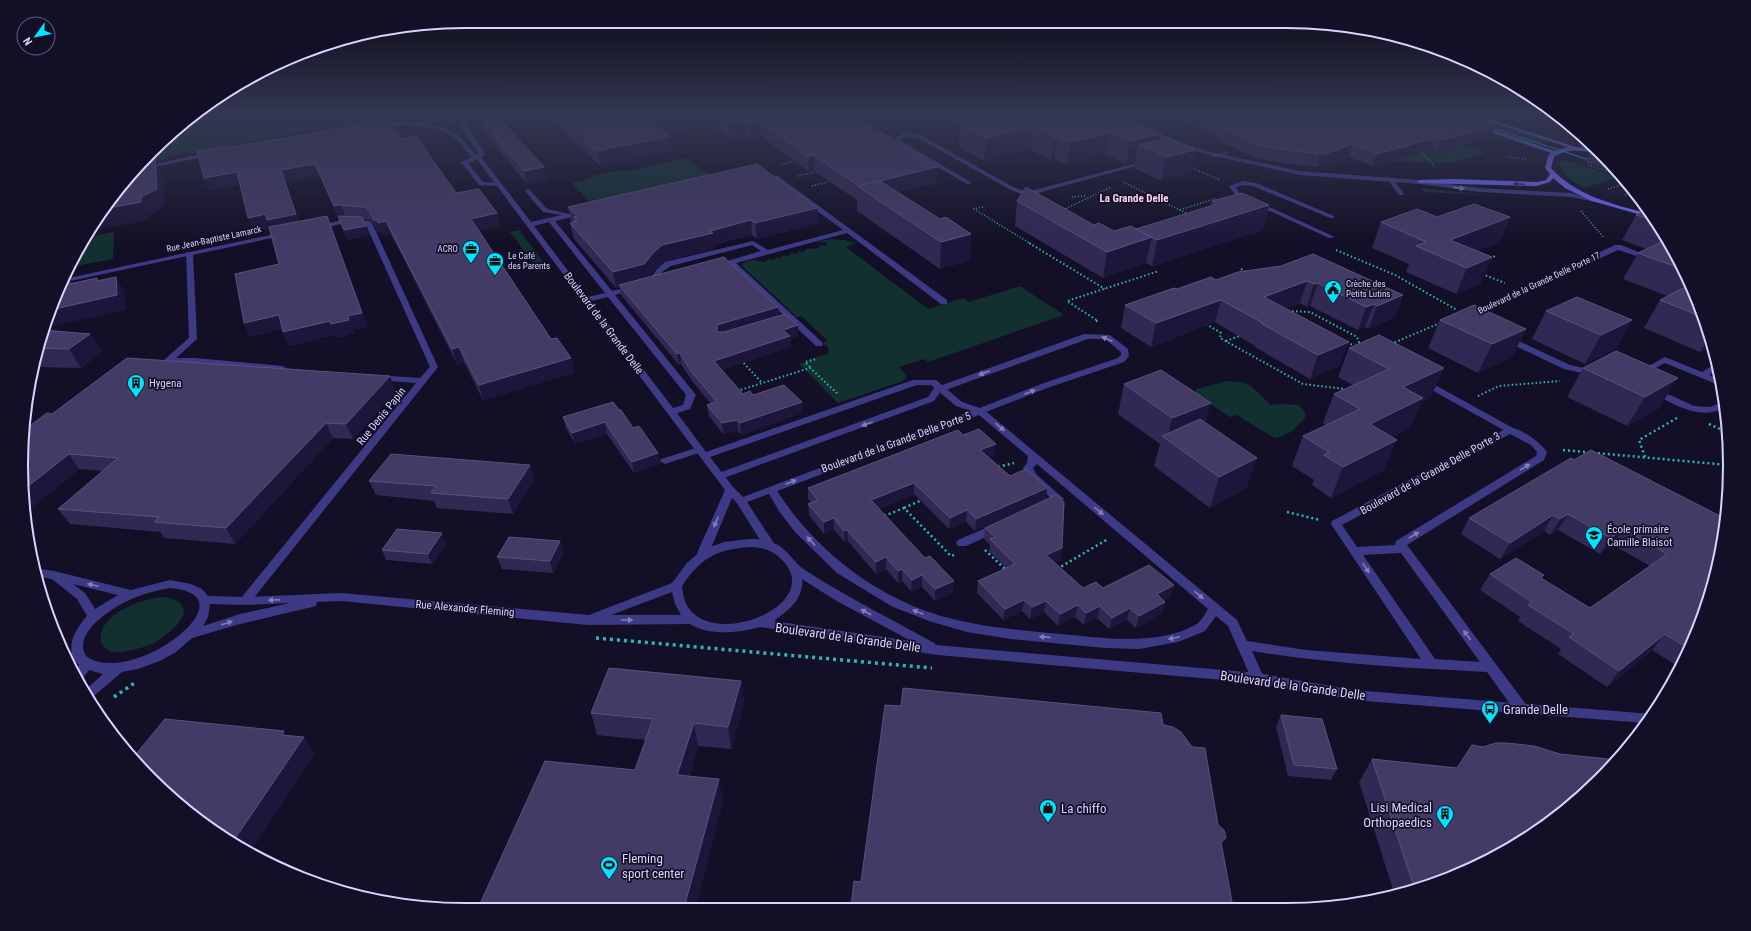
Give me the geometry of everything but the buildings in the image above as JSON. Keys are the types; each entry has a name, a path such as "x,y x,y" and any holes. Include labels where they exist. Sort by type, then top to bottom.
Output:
{"main road":[{"path":"1550,156 1547,165 1548,168 1554,175 1576,191 1598,200 1643,214"},
{"path":"1420,182 1452,181 1536,184 1548,181 1554,175"}],"street":[{"path":"146,167 199,156"},
{"path":"922,156 969,184"},
{"path":"955,156 1013,189 1027,194 1157,160"},
{"path":"1225,156 1264,166 1313,175 1420,182 1479,190 1571,195 1598,200"},
{"name":"Boulevard de la Grande Delle","path":"478,157 730,490 741,501 769,545"},
{"path":"478,157 464,162 481,184 499,185"},
{"path":"750,176 776,177 944,302"},
{"path":"1392,181 1401,194"},
{"path":"1331,237 1237,194 1234,192 1232,186 1243,183 1254,184 1332,218"},
{"path":"528,191 545,211 572,215"},
{"path":"529,225 587,212"},
{"path":"550,220 690,395 687,407 671,412"},
{"name":"Rue Denis Papin","path":"245,602 434,367 369,223 346,221 309,229"},
{"path":"710,267 847,231"},
{"name":"Rue Jean-Baptiste Lamarck","path":"70,279 294,232"},
{"path":"651,283 658,270 668,264 753,244 767,252"},
{"path":"1618,247 1655,260"},
{"name":"Boulevard de la Grande Delle Porte 17","path":"1474,323 1465,315 1522,291 1618,247"},
{"path":"189,254 193,339 168,361 195,361 290,370"},
{"path":"731,262 787,319 819,344"},
{"path":"586,300 662,280"},
{"path":"1495,334 1566,367 1602,375"},
{"path":"665,461 702,453 916,382 933,382 941,388 959,404 980,411 1047,385 1122,360 1126,351 1107,337 1087,336 941,388 937,390 931,399 720,476"},
{"path":"1629,379 1665,360 1715,381"},
{"path":"1702,376 1712,369"},
{"path":"369,377 424,381"},
{"path":"1418,379 1510,430"},
{"path":"1643,386 1692,409 1713,410 1719,407"},
{"name":"Boulevard de la Grande Delle Porte 5","path":"741,501 980,411 1233,623 1258,678"},
{"name":"Boulevard de la Grande Delle Porte 3","path":"1336,524 1510,430 1534,443 1542,452 1540,458 1400,544 1404,549"},
{"path":"1033,455 1032,463 1028,468 1032,476 1059,499 1045,506"},
{"path":"703,553 730,544 749,543 769,545 784,556 796,570 797,584 791,601 760,623 719,629 704,626 692,619 680,604 676,586 688,567 703,553 730,490"},
{"path":"771,490 783,509 799,529 841,570 896,603 929,617 967,627 1011,634 1105,643 1139,644 1178,637 1201,628 1215,609"},
{"path":"1336,524 1432,665"},
{"path":"962,543 1002,525"},
{"path":"1354,551 1404,549 1520,707"},
{"name":"Boulevard de la Grande Delle","path":"796,570 839,597 937,650"},
{"path":"42,573 131,594"},
{"path":"54,575 81,596 94,617"},
{"path":"81,672 86,664 78,656 76,644 82,631 94,617 111,604 131,594 151,587 164,585 187,585 198,591 205,600"},
{"name":"Rue Alexander Fleming","path":"588,620 676,586"},
{"name":"Rue Alexander Fleming","path":"190,634 240,619 341,597"},
{"name":"Rue Alexander Fleming","path":"86,664 100,668 118,668 137,664 157,656 175,646 190,634 200,622 205,610 205,600 245,602 341,597 588,620 692,619"},
{"name":"Boulevard de la Grande Delle","path":"760,623 937,650 1258,678 1353,695 1643,718"},
{"path":"1244,645 1306,655 1432,665 1490,667"},
{"path":"92,692 118,668"}],"path":[{"path":"1426,156 1431,163"},
{"path":"1508,157 1526,159"},
{"path":"777,165 796,161"},
{"path":"1185,163 1226,182"},
{"path":"1582,163 1609,172"},
{"path":"796,176 822,170"},
{"path":"808,173 812,176"},
{"path":"808,187 836,180"},
{"path":"1122,182 1192,216"},
{"path":"1606,190 1621,185"},
{"path":"1058,212 1090,196"},
{"path":"1180,210 1217,198"},
{"path":"983,207 974,209 1105,289"},
{"path":"1578,207 1605,240 1618,247"},
{"path":"1333,248 1394,275 1465,315"},
{"path":"1488,259 1495,256"},
{"path":"1241,269 1245,271"},
{"path":"1096,319 1067,301 1159,271"},
{"path":"1481,274 1522,291"},
{"path":"1282,306 1293,314 1288,316"},
{"path":"1288,311 1292,309 1310,312 1357,337 1359,342 1358,348 1345,341"},
{"path":"1388,346 1465,315"},
{"path":"1204,323 1221,333 1220,338 1303,384 1345,389"},
{"path":"1225,341 1245,333"},
{"path":"737,356 762,383"},
{"path":"734,392 810,368 850,405"},
{"path":"1475,397 1499,386 1563,380 1585,372"},
{"path":"1645,457 1639,440 1692,409"},
{"path":"1563,450 1723,465"},
{"path":"995,469 1009,463 1019,463 1028,468"},
{"path":"882,517 925,499"},
{"path":"904,508 951,556 958,553"},
{"path":"1287,512 1336,524"},
{"path":"1050,572 1123,531"},
{"path":"973,538 1013,576"},
{"path":"594,638 938,668"},
{"path":"109,700 142,678"}],"green space":[{"path":"156,156 173,156 150,162"},
{"path":"1399,156 1474,156 1450,163 1389,161"},
{"path":"687,158 709,175 590,202 572,183 592,178 591,176 621,170 623,172"},
{"path":"1566,160 1612,175 1615,178 1584,188 1569,178 1563,171 1559,162"},
{"path":"1421,188 1487,195 1424,192"},
{"path":"519,230 550,271 540,272 510,232"},
{"path":"114,232 113,259 76,266 87,247 94,236"},
{"path":"829,239 845,240 856,243 846,247 928,309 963,298 969,302 1020,286 1064,315 928,362 924,359 899,367 906,375 906,378 903,381 838,403 799,364 829,353 828,347 823,343 828,341 801,316 797,317 742,266 743,263 751,260 766,262 768,259 774,260 776,257 781,258 783,255 789,256 791,253 796,254 798,251 804,252 806,249 819,248 820,245 826,246 827,243 817,242"},
{"path":"1228,381 1241,382 1251,386 1271,405 1299,405 1305,413 1305,418 1291,432 1277,438 1269,435 1237,415 1230,417 1195,393 1196,389"},
{"path":"165,597 177,601 182,606 184,612 176,626 162,638 145,647 128,651 110,651 104,647 101,642 103,629 114,615 138,602"}],"tram line":[{"path":"1578,156 1598,163"}],"place":[{"name":"ACRO","path":"471,264"},
{"name":"Le Café des Parents","path":"495,276"},
{"name":"Crèche des Petits Lutins","path":"1333,304"},
{"name":"Hygena","path":"136,398"},
{"name":"École primaire Camille Blaisot","path":"1594,550"},
{"name":"Grande Delle","path":"1490,724"},
{"name":"La chiffo","path":"1048,823"},
{"name":"Lisi Medical Orthopaedics","path":"1445,829"},
{"name":"Fleming sport center","path":"609,880"}],"district":[{"name":"La Grande Delle","path":"1134,198"}]}
